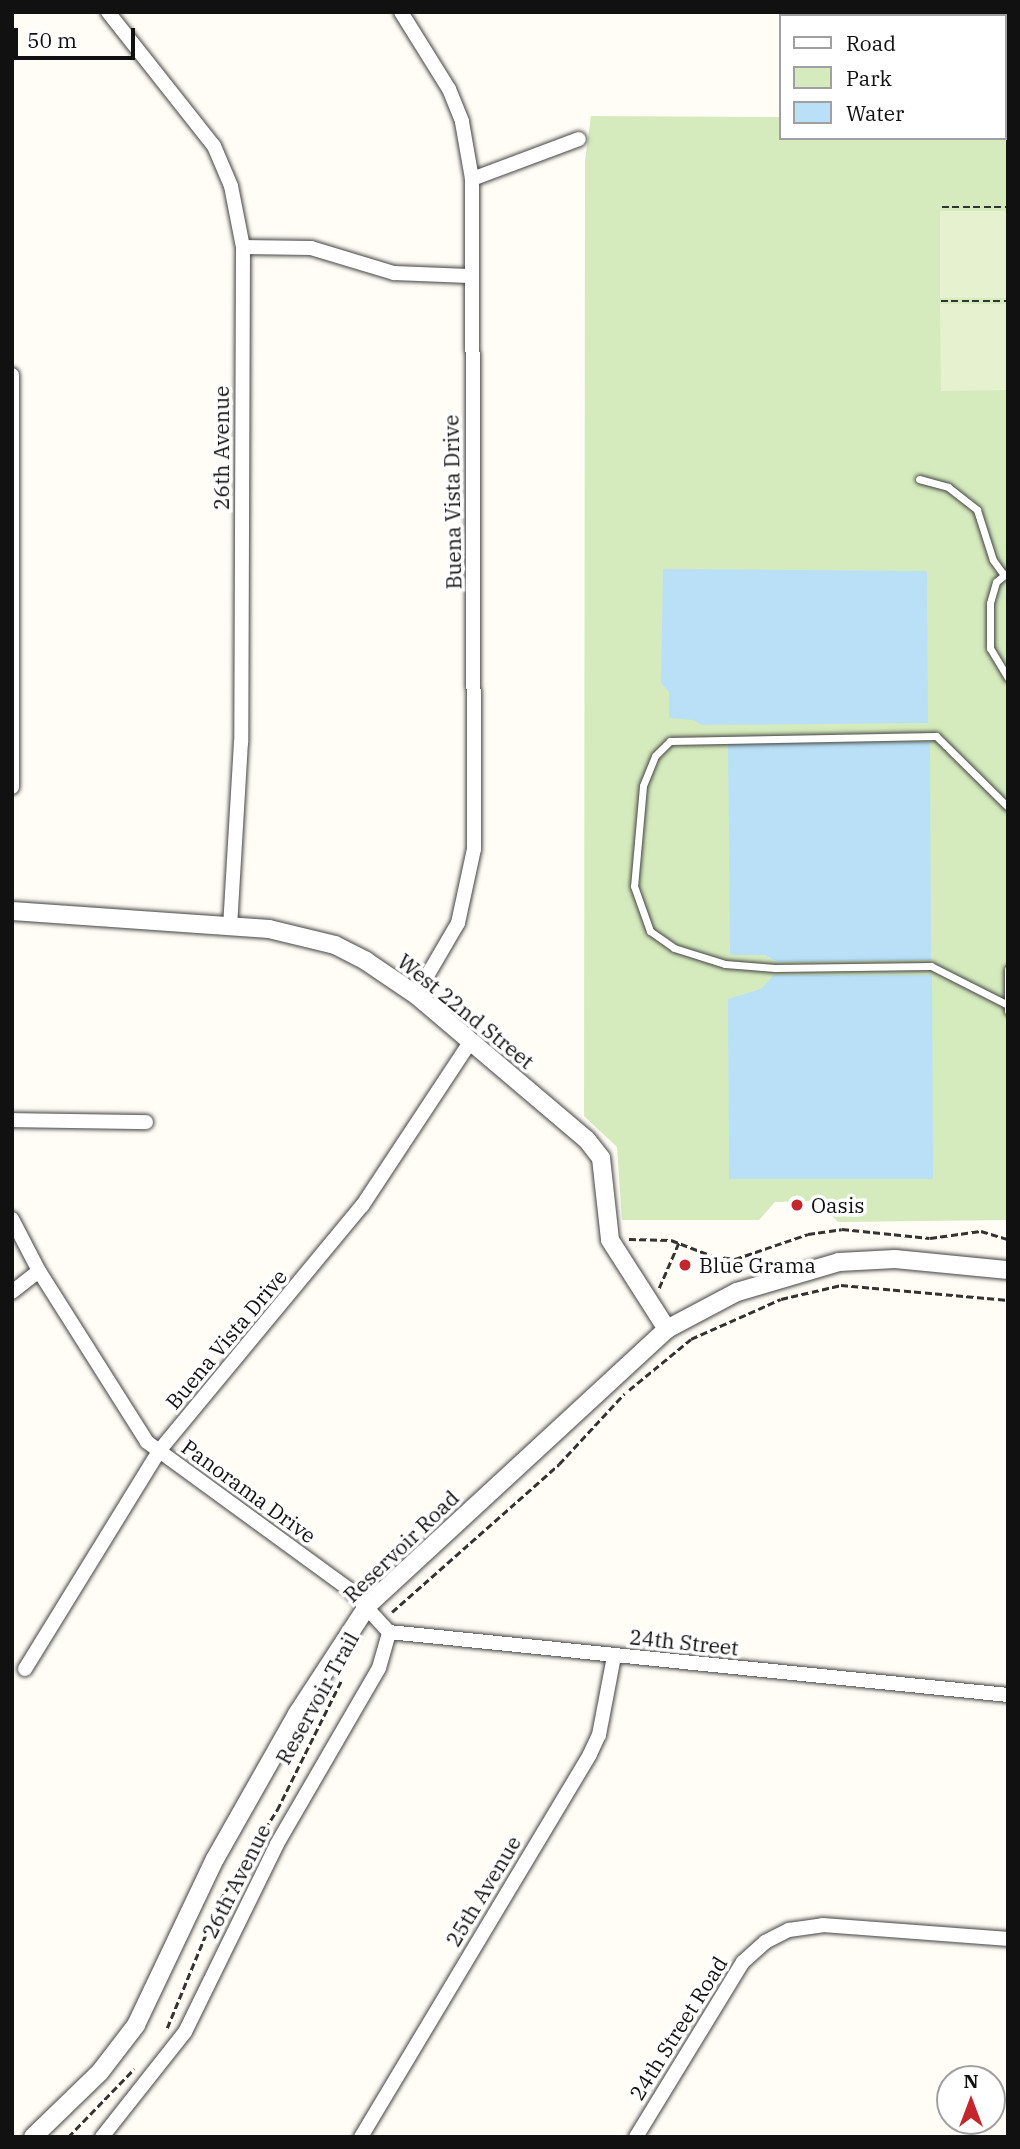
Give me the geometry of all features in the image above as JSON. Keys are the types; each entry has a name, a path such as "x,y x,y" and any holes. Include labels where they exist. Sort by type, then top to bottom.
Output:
{"street":[{"name":"26th Avenue","path":"108,12 214,146 231,186 243,247 241,742 230,925"},
{"name":"Buena Vista Drive","path":"401,12 449,89 462,122 472,179 469,276 474,849 458,923 416,995"},
{"path":"472,179 579,139"},
{"path":"243,247 311,248 394,273 469,276"},
{"path":"12,375 12,787"},
{"name":"West 22nd Street","path":"12,911 230,925 306,935 335,945 416,995 587,1140 601,1158 610,1240 644,1297 667,1329"},
{"name":"Buena Vista Drive","path":"25,1669 159,1451 362,1206 470,1042"},
{"path":"12,1120 146,1122"},
{"name":"Panorama Drive","path":"12,1219 39,1271 147,1442 368,1605"},
{"name":"Reservoir Road","path":"33,2137 100,2071 136,2025 215,1859 297,1714 368,1605 667,1329 737,1292 839,1262 895,1259 1008,1270"},
{"path":"12,1292 39,1271"},
{"path":"368,1605 385,1627"},
{"name":"26th Avenue","path":"102,2137 185,2032 277,1844 367,1690 385,1627"},
{"name":"24th Street","path":"385,1627 614,1656 1008,1695"},
{"name":"25th Avenue","path":"361,2137 590,1754 599,1735 614,1656"},
{"name":"24th Street Road","path":"636,2137 743,1962 777,1936 804,1926 823,1925 1008,1939"}],"lane":[{"path":"919,479 948,488 977,510 993,560 1006,573 990,603 990,648 1008,678"},
{"path":"1007,1003 931,967 775,968 725,964 674,948 650,931 634,874 643,786 654,756 670,741 936,736 1008,807"},
{"path":"1008,969 1008,1011"}],"path":[{"path":"942,207 1008,207"},
{"path":"941,301 1008,301"},
{"path":"610,1240 679,1242 713,1256 734,1259 808,1234 842,1229 930,1238 981,1231 1008,1240"},
{"path":"644,1297 659,1289 679,1242"},
{"name":"Reservoir Trail","path":"385,1627 454,1552 559,1464 627,1391 691,1339 730,1318 781,1298 841,1285 1008,1300"},
{"name":"Reservoir Trail","path":"165,2031 220,1900 277,1810 345,1672"},
{"path":"68,2137 136,2067"}],"green space":[{"path":"591,116 778,117 778,140 1006,140 1008,117 1008,1220 838,1222 817,1201 775,1202 759,1220 622,1220 617,1147 584,1116 585,161","holes":["930,742 777,962 764,955 731,955"]},
{"path":"940,211 1008,211 1008,298 940,298"},
{"path":"940,304 1008,304 1008,390 941,391"}],"water":[{"path":"663,569 927,571 928,723 702,725 693,720 669,718 669,692 661,683"},
{"path":"930,742 931,960 777,962 764,955 730,955 728,743"},
{"path":"774,975 932,975 933,1179 729,1179 728,999 761,989"}],"place":[{"name":"Oasis","path":"797,1205"},
{"name":"Blue Grama","path":"685,1265"}]}
